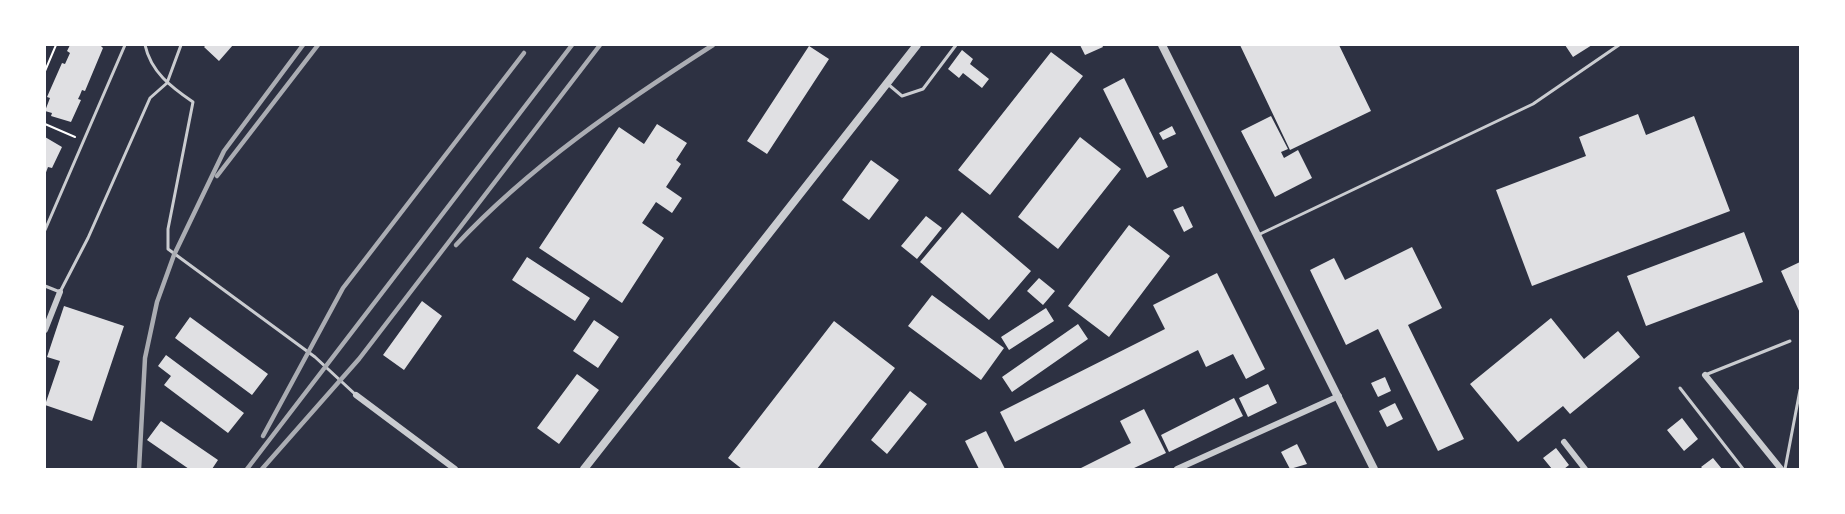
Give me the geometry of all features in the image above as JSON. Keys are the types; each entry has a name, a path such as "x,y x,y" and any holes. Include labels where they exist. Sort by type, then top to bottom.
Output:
{"street":[{"path":"584,469 917,45"},
{"path":"1162,45 1340,396 1374,469"},
{"path":"45,330 60,292"},
{"path":"1705,375 1783,469"},
{"path":"356,395 455,469"},
{"path":"1177,469 1340,396"},
{"path":"1564,442 1585,469"}],"lane":[{"path":"45,230 125,45"},
{"path":"145,45 148,60 167,83 193,102 168,229 168,249 315,357 356,395"},
{"path":"45,286 60,292 88,238 150,98 167,83 181,45"},
{"path":"887,84 902,96 923,89 956,45"},
{"path":"1258,235 1533,104 1619,45"},
{"path":"1705,375 1790,341"},
{"path":"1680,388 1743,469"},
{"path":"1783,469 1800,390"}],"path":[{"path":"45,71 56,45"},
{"path":"45,124 84,140"}],"building":[{"path":"70,45 100,45 103,48 85,91 82,90 78,99 81,100 71,122 51,116 52,113 45,111 50,98 47,97 62,63 65,64 70,53 67,51"},
{"path":"206,45 233,45 219,61 204,47"},
{"path":"1080,45 1102,45 1103,47 1085,55"},
{"path":"1240,45 1339,45 1371,111 1290,150"},
{"path":"1565,45 1592,45 1573,57"},
{"path":"809,46 829,59 767,154 747,141"},
{"path":"962,50 973,59 970,64 989,79 982,88 963,73 959,78 948,69"},
{"path":"1051,52 1083,76 990,195 958,170"},
{"path":"1124,78 1168,167 1147,178 1103,89"},
{"path":"1638,114 1646,135 1694,116 1730,211 1532,286 1496,190 1586,156 1579,137"},
{"path":"1271,116 1288,149 1281,152 1284,158 1298,150 1312,178 1275,197 1241,131"},
{"path":"657,124 687,143 676,160 681,164 666,187 682,198 672,213 656,202 642,223 664,238 622,303 539,248 619,127 644,144"},
{"path":"1172,126 1176,134 1163,140 1159,133"},
{"path":"45,137 62,147 52,168 48,167 45,175"},
{"path":"1080,137 1121,169 1058,249 1018,217"},
{"path":"871,160 899,180 869,220 842,200"},
{"path":"1183,206 1193,227 1184,232 1173,210"},
{"path":"962,212 1031,271 989,320 920,262"},
{"path":"926,216 942,228 917,259 901,246"},
{"path":"1129,225 1170,256 1109,337 1068,306"},
{"path":"1744,232 1763,282 1646,326 1627,276"},
{"path":"1412,247 1442,308 1408,325 1464,439 1438,451 1378,329 1346,345 1310,270 1334,258 1345,280"},
{"path":"527,257 590,298 575,321 512,280"},
{"path":"1800,262 1800,313 1781,271"},
{"path":"1217,273 1265,369 1246,379 1233,354 1206,367 1198,350 1015,442 1000,412 1165,329 1153,305"},
{"path":"1039,278 1055,291 1043,305 1027,291"},
{"path":"932,295 1004,348 981,380 908,326"},
{"path":"422,301 442,316 404,370 383,355"},
{"path":"64,306 124,326 92,421 45,405 60,361 47,357"},
{"path":"1046,308 1054,321 1009,350 1001,337"},
{"path":"190,317 268,374 252,395 175,338"},
{"path":"1551,318 1584,359 1618,331 1640,357 1570,414 1563,406 1518,442 1470,384"},
{"path":"594,320 619,337 598,368 573,351"},
{"path":"834,321 895,368 817,469 742,469 728,458"},
{"path":"1078,324 1088,339 1012,392 1002,377"},
{"path":"166,355 244,413 228,433 164,385 171,376 158,366"},
{"path":"577,374 599,390 559,444 537,428"},
{"path":"1385,377 1391,391 1378,397 1371,383"},
{"path":"1268,384 1277,403 1248,417 1239,398"},
{"path":"910,391 927,404 887,454 871,440"},
{"path":"1234,398 1243,416 1169,452 1161,435"},
{"path":"1395,403 1403,419 1387,427 1379,411"},
{"path":"1144,409 1166,453 1132,469 1079,469 1131,443 1120,421"},
{"path":"1682,418 1698,439 1684,451 1667,430"},
{"path":"161,421 218,460 212,469 189,469 147,440"},
{"path":"986,431 1005,469 979,469 965,441"},
{"path":"1297,444 1307,464 1290,469 1281,452"},
{"path":"1556,448 1569,465 1564,469 1552,469 1543,458"},
{"path":"1713,458 1722,469 1703,469 1701,467"}],"railway":[{"path":"139,469 145,358 157,302 174,255 224,151 303,45"},
{"path":"217,176 318,45"},
{"path":"247,469 572,45"},
{"path":"262,469 359,359 600,45"},
{"path":"456,245 515,188 578,137 713,45"},
{"path":"263,436 343,288 524,53"}]}
